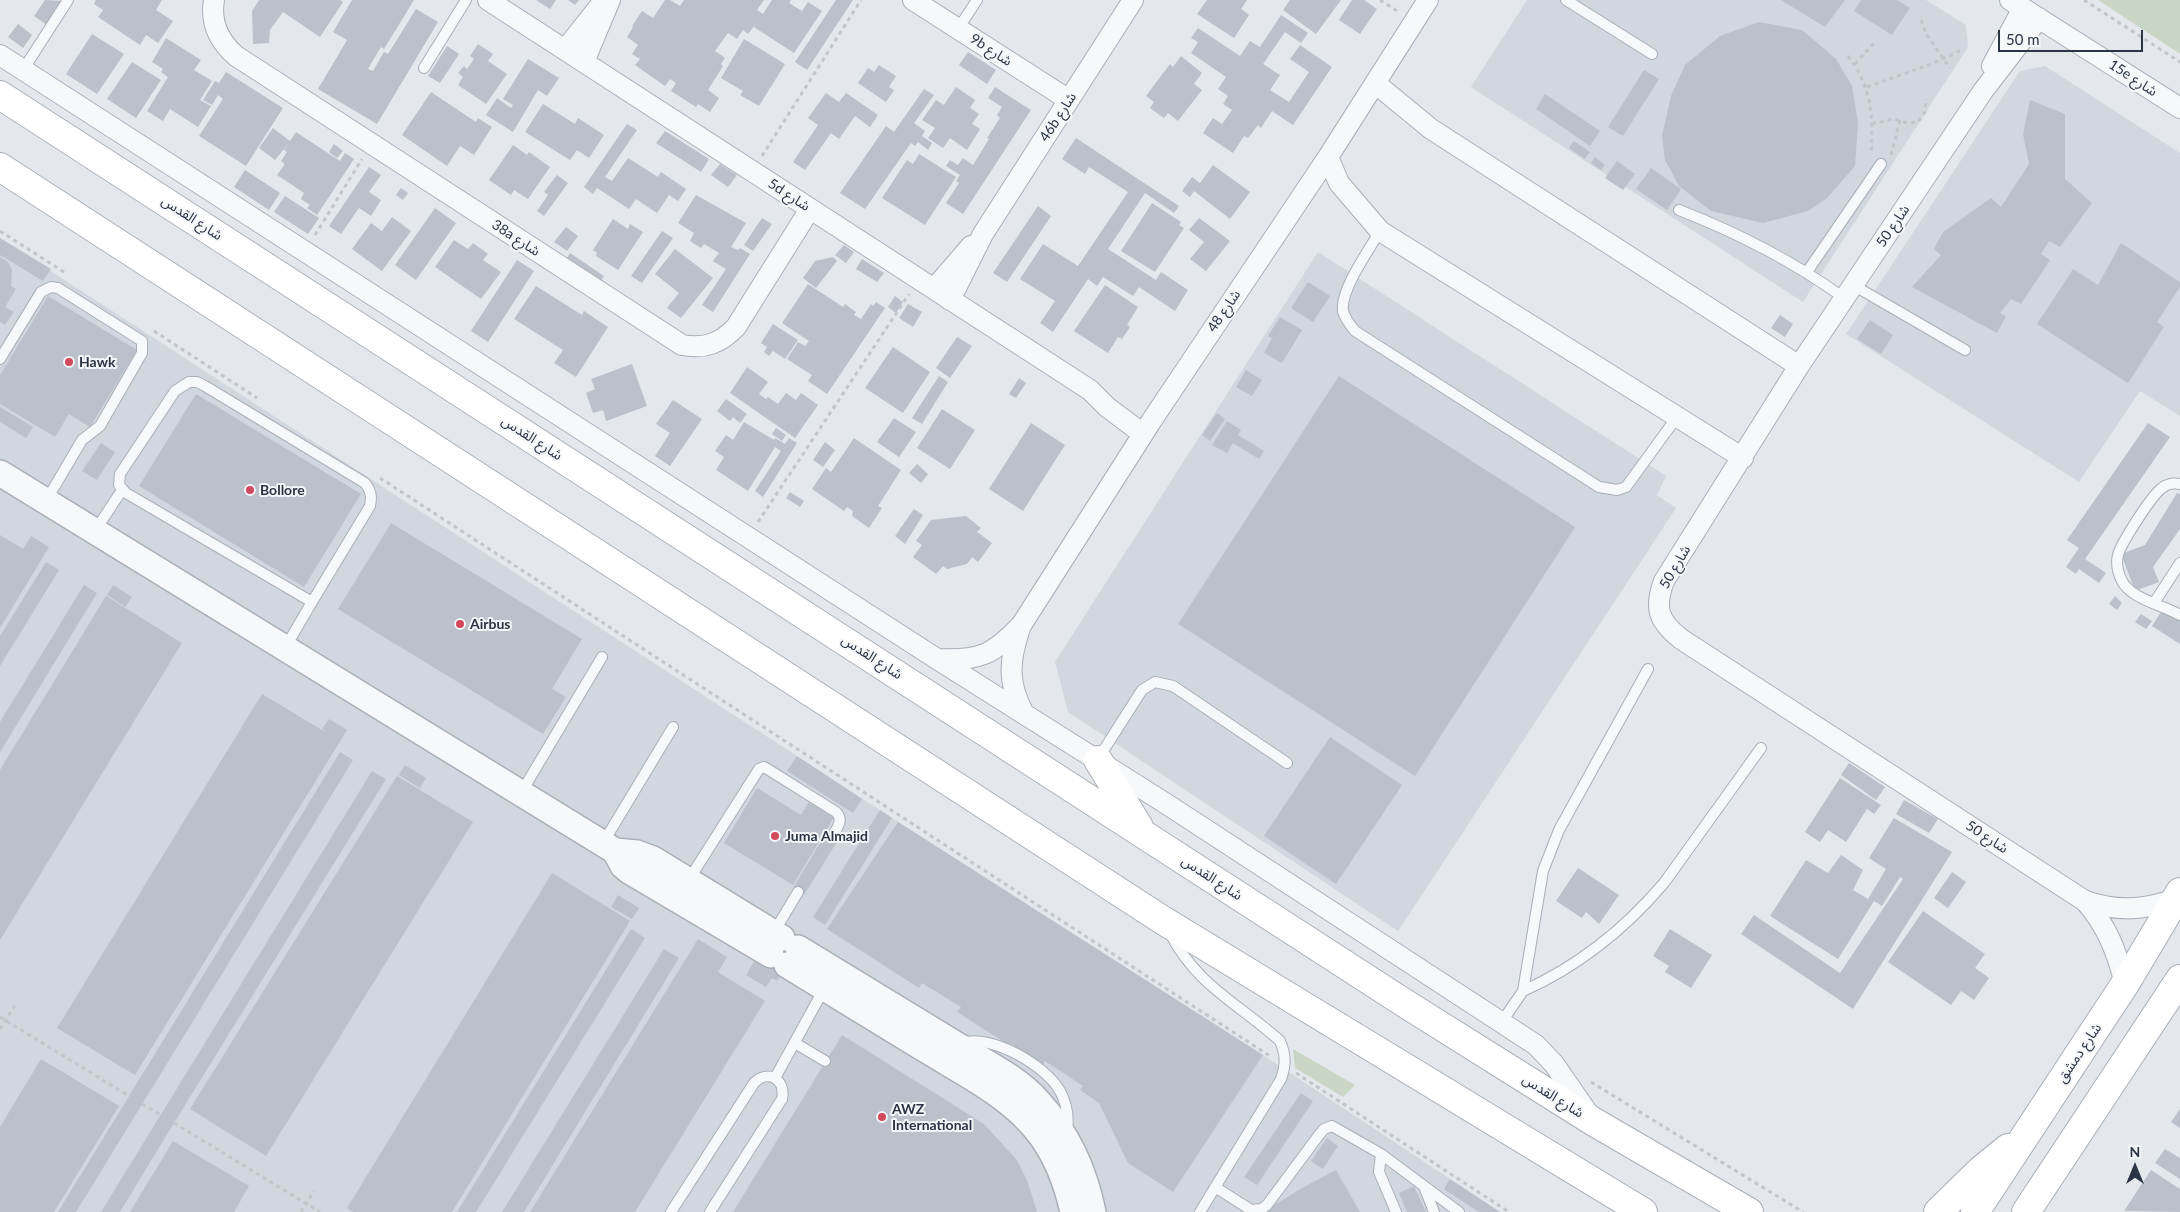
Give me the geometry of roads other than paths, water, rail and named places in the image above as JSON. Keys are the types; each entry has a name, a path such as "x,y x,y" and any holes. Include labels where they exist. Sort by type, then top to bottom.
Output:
{"main road":[{"name":"شارع القدس","path":"0,95 1406,1004 1594,1122 1749,1212"},
{"path":"0,167 1164,921 1643,1212"},
{"path":"1098,760 1142,832"},
{"name":"شارع دمشق","path":"1975,1212 2125,984 2178,895"},
{"path":"2026,1212 2180,979"},
{"path":"1938,1212 1981,1170 2018,1146"},
{"path":"1991,1212 2007,1184 2018,1146"},
{"path":"2045,1212 2048,1197 2047,1180"}],"street":[{"name":"38a شارع","path":"214,0 214,22 222,42 228,49 671,339 694,347 718,342 736,327 810,209"},
{"name":"5d شارع","path":"488,0 1090,390 1107,407 1148,427"},
{"path":"565,50 605,0"},
{"path":"584,62 610,0"},
{"name":"9b شارع","path":"913,0 1069,100"},
{"name":"46b شارع","path":"934,290 958,260 983,234 1133,0"},
{"name":"شارع 48","path":"937,659 978,658 994,650 1022,624 1148,427 1328,157 1428,0"},
{"name":"شارع 50","path":"2024,9 1994,61 1983,91 1799,366 1664,581 1658,597 1660,614 1667,628 2086,901 2100,918 2112,939 2125,984"},
{"name":"15e شارع","path":"2024,9 2180,108"},
{"path":"0,55 937,659 1098,760 1536,1045 1554,1064 1594,1122"},
{"path":"1370,90 1404,118 1431,129 1799,366"},
{"path":"1328,157 1339,184 1380,231 1743,458"},
{"path":"0,473 609,847 645,856 688,881 1023,1114 1041,1136 1056,1160 1067,1188 1073,1212"},
{"name":"شارع 48","path":"1022,624 1011,660 1011,680 1015,697 1024,714"},
{"path":"609,847 629,871 782,948"},
{"name":"شارع 50","path":"2086,901 2121,910 2139,909 2178,895"},
{"path":"830,980 957,1045 1012,1080 1037,1099 1066,1138 1087,1182 1093,1212"}],"lane":[{"path":"23,70 68,0"},
{"path":"424,68 466,0"},
{"path":"958,29 977,0"},
{"path":"1566,0 1652,54"},
{"path":"1807,272 1881,164"},
{"path":"1679,210 1745,238 1807,272 1965,350"},
{"path":"1380,231 1348,288 1343,311 1347,322 1355,331 1599,487 1617,490 1626,487 1677,417"},
{"path":"0,359 41,292 51,287 58,288 142,341 142,352 100,426 82,440 46,501"},
{"path":"285,648 370,506 372,498 370,490 365,484 204,386 197,382 189,382 176,391 120,474 119,485 122,490 312,602"},
{"path":"2180,484 2170,484 2157,493 2122,545 2118,556 2118,569 2122,582 2131,591 2180,616"},
{"path":"95,532 122,490"},
{"path":"2154,602 2180,563"},
{"path":"521,793 602,657"},
{"path":"1501,1023 1523,991 1538,896 1558,830 1648,670"},
{"path":"1098,760 1142,690 1155,682 1173,686 1287,763"},
{"path":"609,847 673,727"},
{"path":"1523,991 1560,973 1587,956 1648,902 1664,883 1761,748"},
{"path":"688,881 759,769 764,767 840,816 840,821 832,837"},
{"path":"782,948 798,892"},
{"path":"1164,921 1177,947 1193,969 1212,988 1280,1041 1285,1053 1285,1066 1281,1079 1215,1188 1205,1210"},
{"path":"775,1078 830,980"},
{"path":"795,1043 825,1061"},
{"path":"671,1212 754,1083 759,1078 768,1075 775,1078 781,1083 784,1091 782,1099 710,1212"},
{"path":"1215,1188 1251,1210 1260,1211 1324,1129 1332,1126 1381,1154 1459,1212"},
{"path":"1381,1154 1379,1172 1396,1212"},
{"path":"1424,1186 1434,1212"}],"place":[{"name":"Hawk","path":"69,362"},
{"name":"Bollore","path":"250,490"},
{"name":"Airbus","path":"460,624"},
{"name":"Juma Almajid","path":"775,836"},
{"name":"AWZ International","path":"882,1117"}]}
